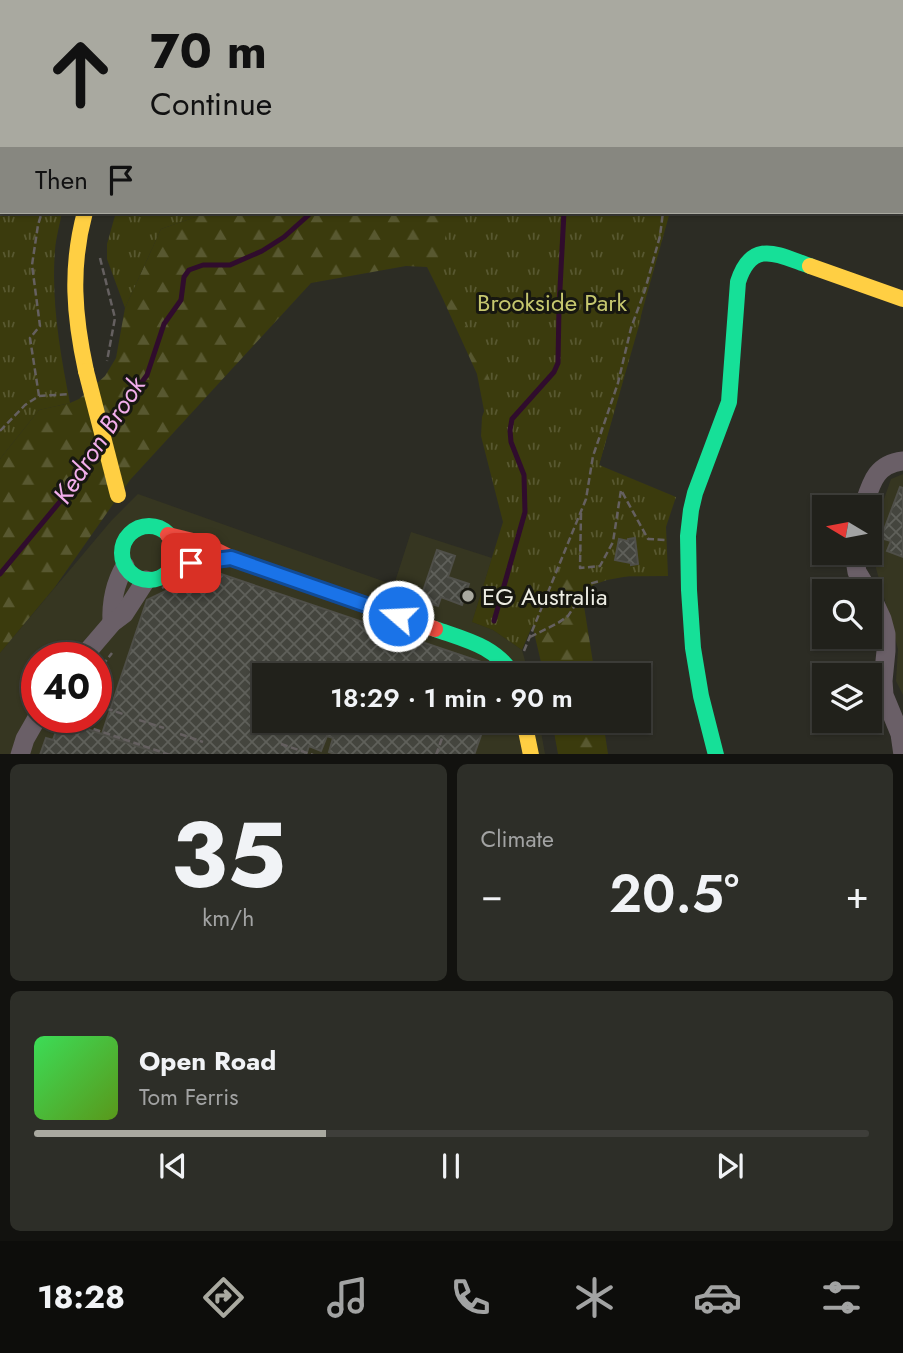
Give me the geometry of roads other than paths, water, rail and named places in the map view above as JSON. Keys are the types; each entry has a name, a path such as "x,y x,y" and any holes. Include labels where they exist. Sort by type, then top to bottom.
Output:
{"street":[{"path":"84,214 78,240 74,279 78,328 86,371 122,505 136,530"},
{"path":"716,754 697,679 692,644 688,589 690,519 695,493 729,402 741,270 748,260 761,253 773,253 903,299"},
{"path":"868,495 873,480 883,467 903,461"},
{"path":"96,642 172,566 175,558 173,542 168,535 153,527 136,530 125,541 122,549 122,558 130,573 151,586"},
{"path":"168,535 186,537 212,546 231,558 478,644 496,653 505,663"},
{"path":"172,566 231,558"},
{"path":"112,623 111,607 118,577 125,566"},
{"path":"882,619 886,634 884,695 900,734 903,754"},
{"path":"20,754 25,739 32,733"},
{"path":"526,733 530,754"}],"waterway":[{"name":"Kedron Brook","path":"110,426 147,375 164,324 181,300 184,277 189,270 203,265 230,265 262,251 284,237 310,214"},
{"path":"494,621 525,512 524,475 511,442 512,419 554,372 558,363 564,214"},
{"name":"Kedron Brook","path":"0,574 68,492 96,449"}],"place":[{"name":"EG Australia","path":"468,596"}],"park label":[{"name":"Brookside Park","path":"552,302"}]}
